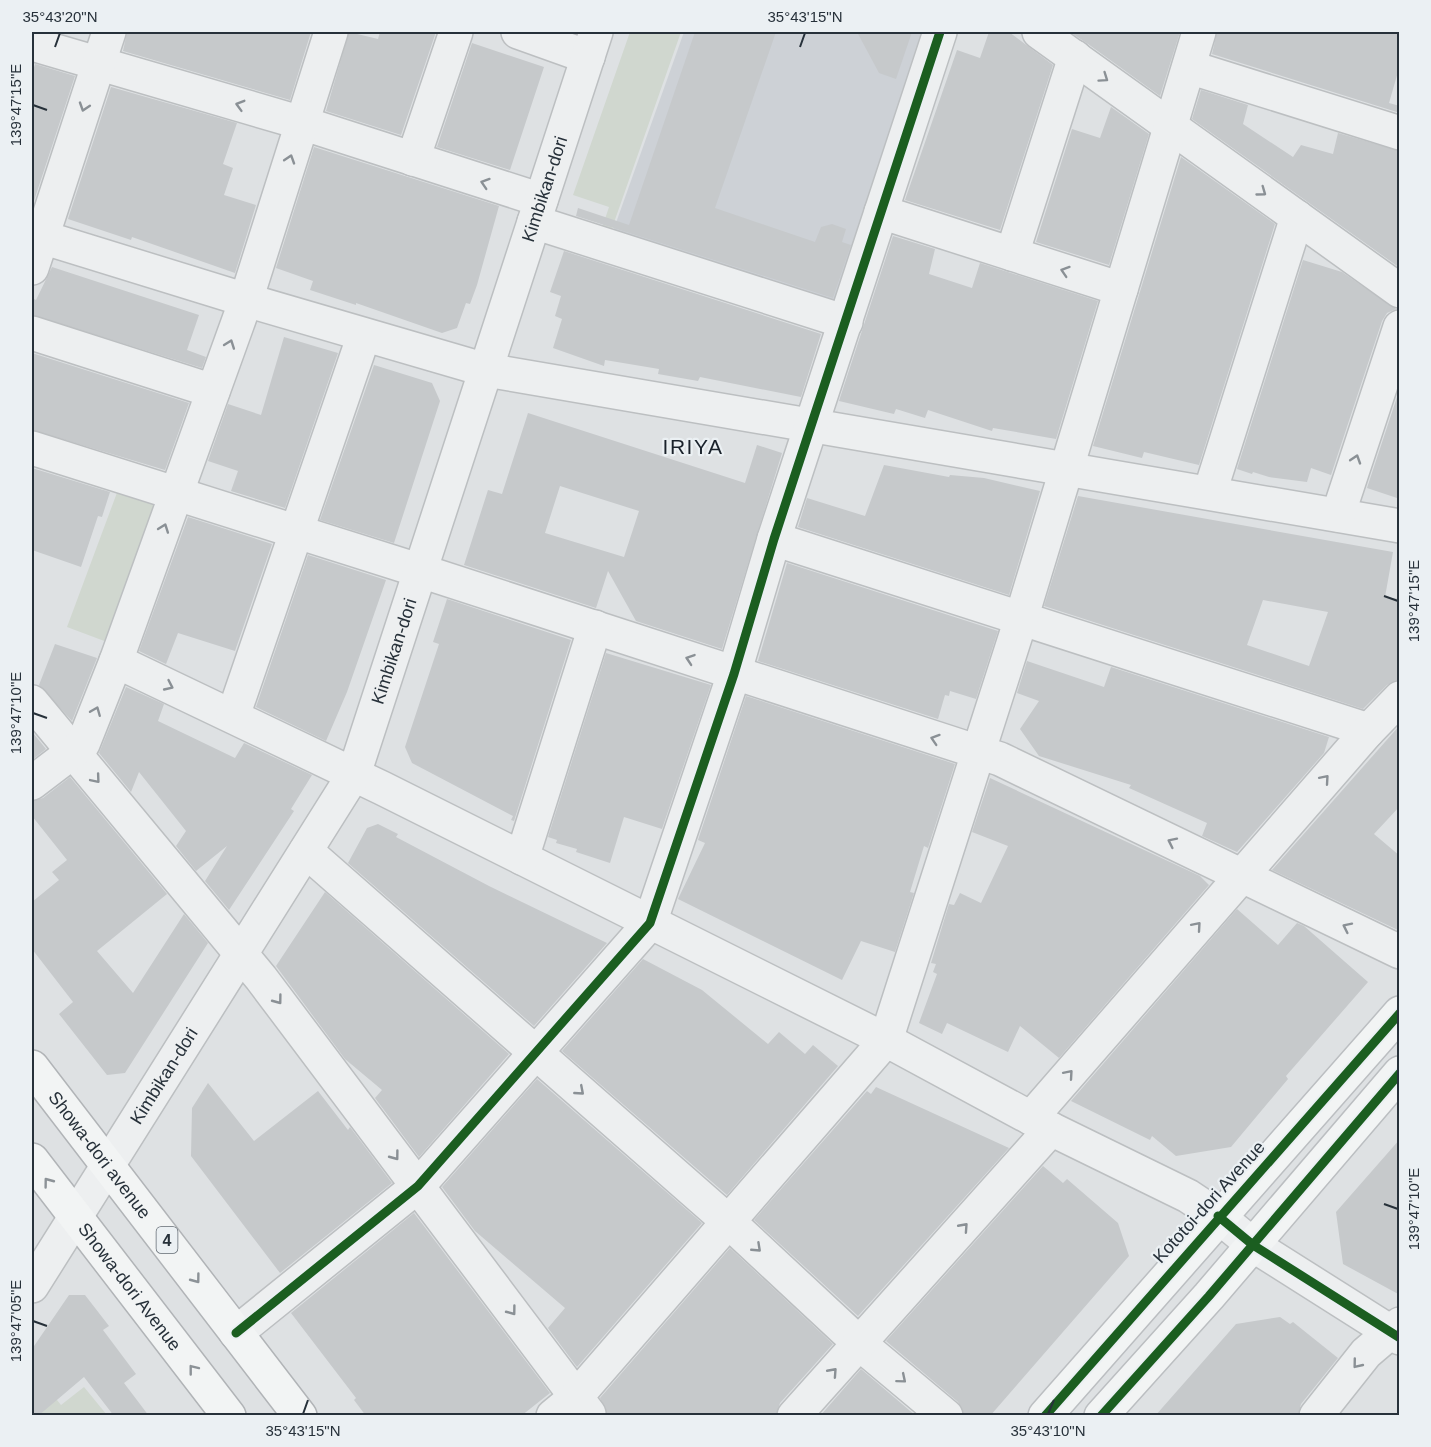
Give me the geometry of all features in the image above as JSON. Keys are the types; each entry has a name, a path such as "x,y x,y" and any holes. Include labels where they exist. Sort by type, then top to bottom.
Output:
{"main road":[{"name":"Kototoi-dori Avenue","path":"1045,1416 1218,1216 1400,1013"},
{"name":"Showa-dori avenue","path":"32,1067 109,1164 300,1416"},
{"path":"1101,1416 1254,1245 1400,1073"},
{"name":"Showa-dori Avenue","path":"32,1160 229,1416"}],"street":[{"path":"32,268 37,235 109,32"},
{"path":"32,783 72,750 83,744 116,661 246,300 331,32"},
{"path":"413,159 456,32"},
{"path":"518,32 592,44"},
{"path":"236,1333 418,1186 650,922 734,674 774,539 940,32"},
{"path":"1040,32 1400,291"},
{"path":"32,702 241,954 418,1186 573,1409 886,1040 1021,620 1065,468 1199,32"},
{"path":"32,44 302,123 413,159 538,211 846,322"},
{"name":"Kimbikan-dori","path":"32,1286 354,774 592,44"},
{"path":"1012,254 1075,57"},
{"path":"1189,68 1400,133"},
{"path":"881,212 1121,289"},
{"path":"1210,492 1297,217"},
{"path":"37,235 246,300 486,370 1400,525"},
{"path":"1338,514 1400,327"},
{"path":"32,333 213,391"},
{"path":"233,716 364,335"},
{"path":"32,448 175,496 421,570 1000,759 1400,952"},
{"path":"774,539 1362,728 1367,732"},
{"path":"522,858 595,627"},
{"path":"116,661 354,774 886,1040 1041,1123 1188,1196 1218,1216 1254,1245 1396,1332 1366,1353 1316,1416"},
{"path":"794,1416 860,1344 1242,875 1367,732 1400,698"},
{"path":"306,851 730,1222 860,1344 946,1416"}],"shaded area":[{"path":"630,32 681,32 611,231 602,228 609,207 573,195"},
{"path":"684,32 928,32 841,303 824,306 612,234"},
{"path":"118,490 158,505 107,642 67,627"},
{"path":"84,1387 107,1415 42,1415 33,1403 49,1390 61,1405"}],"building":[{"path":"127,32 311,32 290,100 123,51"},
{"path":"349,32 378,39 380,32 436,32 401,135 326,111"},
{"path":"695,32 776,32 715,208 815,242 821,227 832,224 846,229 842,242 851,245 833,298 576,216 578,208 629,225"},
{"path":"857,32 912,32 896,79 879,73"},
{"path":"989,32 1009,32 1053,65 1000,230 905,200 957,50 980,58"},
{"path":"1070,32 1180,32 1160,96 1088,44"},
{"path":"1217,32 1400,32 1400,65 1389,103 1400,106 1400,113 1212,54"},
{"path":"472,43 544,67 510,170 437,147"},
{"path":"35,64 75,76 32,207 32,74"},
{"path":"111,87 237,123 223,164 233,168 224,195 256,205 235,273 132,237 131,240 68,219"},
{"path":"1201,90 1248,105 1243,124 1293,157 1301,145 1333,154 1338,133 1400,151 1400,268 1192,119"},
{"path":"1111,107 1149,134 1109,265 1036,242 1072,129 1100,138"},
{"path":"314,147 499,206 477,285 470,304 466,303 457,328 442,333 356,303 356,305 310,290 313,281 276,268"},
{"path":"1181,157 1275,224 1199,465 1144,452 1142,458 1093,446"},
{"path":"893,236 935,249 929,274 972,288 980,263 1098,301 1056,439 993,428 992,431 928,410 925,418 896,409 894,414 839,401"},
{"path":"564,251 821,334 801,397 700,377 698,381 658,374 659,369 605,360 604,366 553,348 562,319 555,316 561,296 550,292"},
{"path":"1303,260 1342,272 1396,309 1387,313 1382,321 1331,475 1311,468 1307,482 1269,477 1253,472 1252,474 1237,469"},
{"path":"52,267 199,315 187,350 206,357 202,368 32,315 32,298 36,300"},
{"path":"284,337 338,353 285,508 231,491 238,471 208,461 228,404 261,415"},
{"path":"32,353 189,403 165,470 32,430"},
{"path":"374,365 432,383 440,401 394,543 320,520"},
{"path":"1400,388 1400,499 1367,488"},
{"path":"528,413 745,483 757,445 782,453 722,649 636,621 608,571 596,608 464,565 488,490 502,494","holes":["560,486 639,511 624,557 545,533"]},
{"path":"884,465 949,477 950,475 984,478 1040,491 1009,595 798,527 807,498 865,516"},
{"path":"32,468 110,492 102,517 98,516 81,567 32,550"},
{"path":"1078,496 1393,552 1385,597 1400,599 1400,680 1387,685 1363,709 1044,606","holes":["1263,600 1328,612 1309,666 1247,645"]},
{"path":"188,517 272,544 235,651 178,633 166,664 139,651"},
{"path":"308,555 386,580 347,692 326,741 256,707"},
{"path":"787,563 998,631 976,699 950,691 949,696 945,695 938,719 758,661"},
{"path":"447,599 571,640 514,821 511,820 513,816 412,763 405,747 439,644 433,642"},
{"path":"55,644 97,658 72,721 39,685"},
{"path":"606,653 711,685 662,829 624,817 610,863 576,852 577,849 556,843 557,840 548,837"},
{"path":"1027,661 1104,687 1111,667 1329,737 1324,753 1237,852 1202,836 1207,823 1129,788 1131,785 1039,756 1020,729 1039,701 1017,693"},
{"path":"126,687 164,704 158,721 235,758 244,743 312,775 291,809 294,811 229,910 205,881 227,846 196,871 176,846 186,831 139,772 131,792 99,753"},
{"path":"746,696 955,764 928,848 924,846 910,892 914,893 895,952 861,941 842,980 678,899 705,843 698,840"},
{"path":"1400,725 1400,806 1374,834 1400,856 1400,931 1272,870"},
{"path":"33,733 46,749 32,760 32,735"},
{"path":"70,777 167,894 97,951 133,993 184,914 208,943 125,1073 107,1075 59,1014 73,1002 32,949 32,902 59,880 52,872 67,860 32,816 32,801 43,798"},
{"path":"990,778 1200,876 1209,885 1059,1058 1020,1026 1008,1052 947,1023 942,1034 919,1023 937,974 933,972 936,964 931,963 949,904 954,905 960,893 981,903 1008,846 972,832"},
{"path":"378,824 398,834 396,837 489,886 607,943 534,1026 348,863 367,828"},
{"path":"325,892 509,1054 419,1157 375,1098 382,1090 345,1059 276,966"},
{"path":"1237,909 1278,945 1297,923 1304,926 1368,982 1286,1076 1288,1079 1231,1147 1176,1156 1152,1136 1150,1140 1071,1101"},
{"path":"643,959 702,990 768,1044 779,1032 805,1054 813,1045 838,1066 727,1195 562,1051"},
{"path":"537,1079 702,1223 577,1367 548,1328 565,1308 475,1231 442,1187"},
{"path":"208,1083 254,1141 318,1091 348,1130 350,1127 392,1183 280,1273 191,1156 192,1108"},
{"path":"876,1087 1009,1148 858,1316 754,1220 867,1091 871,1094"},
{"path":"1400,1139 1400,1295 1343,1264 1336,1212"},
{"path":"1043,1166 1063,1183 1067,1179 1118,1223 1129,1256 990,1416 964,1416 958,1402 886,1341"},
{"path":"414,1213 550,1393 521,1416 366,1416 354,1400 356,1398 291,1313"},
{"path":"730,1248 833,1344 780,1403 776,1416 607,1416 600,1398"},
{"path":"69,1295 85,1295 109,1326 103,1330 136,1374 124,1383 149,1416 114,1416 84,1377 38,1416 32,1416 32,1349"},
{"path":"1280,1317 1290,1324 1293,1322 1338,1358 1301,1404 1298,1416 1155,1416 1236,1324"},
{"path":"861,1369 916,1416 820,1416"}],"cycle path":[{"path":"236,1333 418,1186 650,923 734,674 774,539 940,32"},
{"path":"1045,1416 1400,1013"},
{"path":"1101,1416 1209,1296 1400,1073"},
{"path":"1218,1216 1253,1245 1400,1338"}],"district":[{"name":"IRIYA","path":"693,447"}]}
